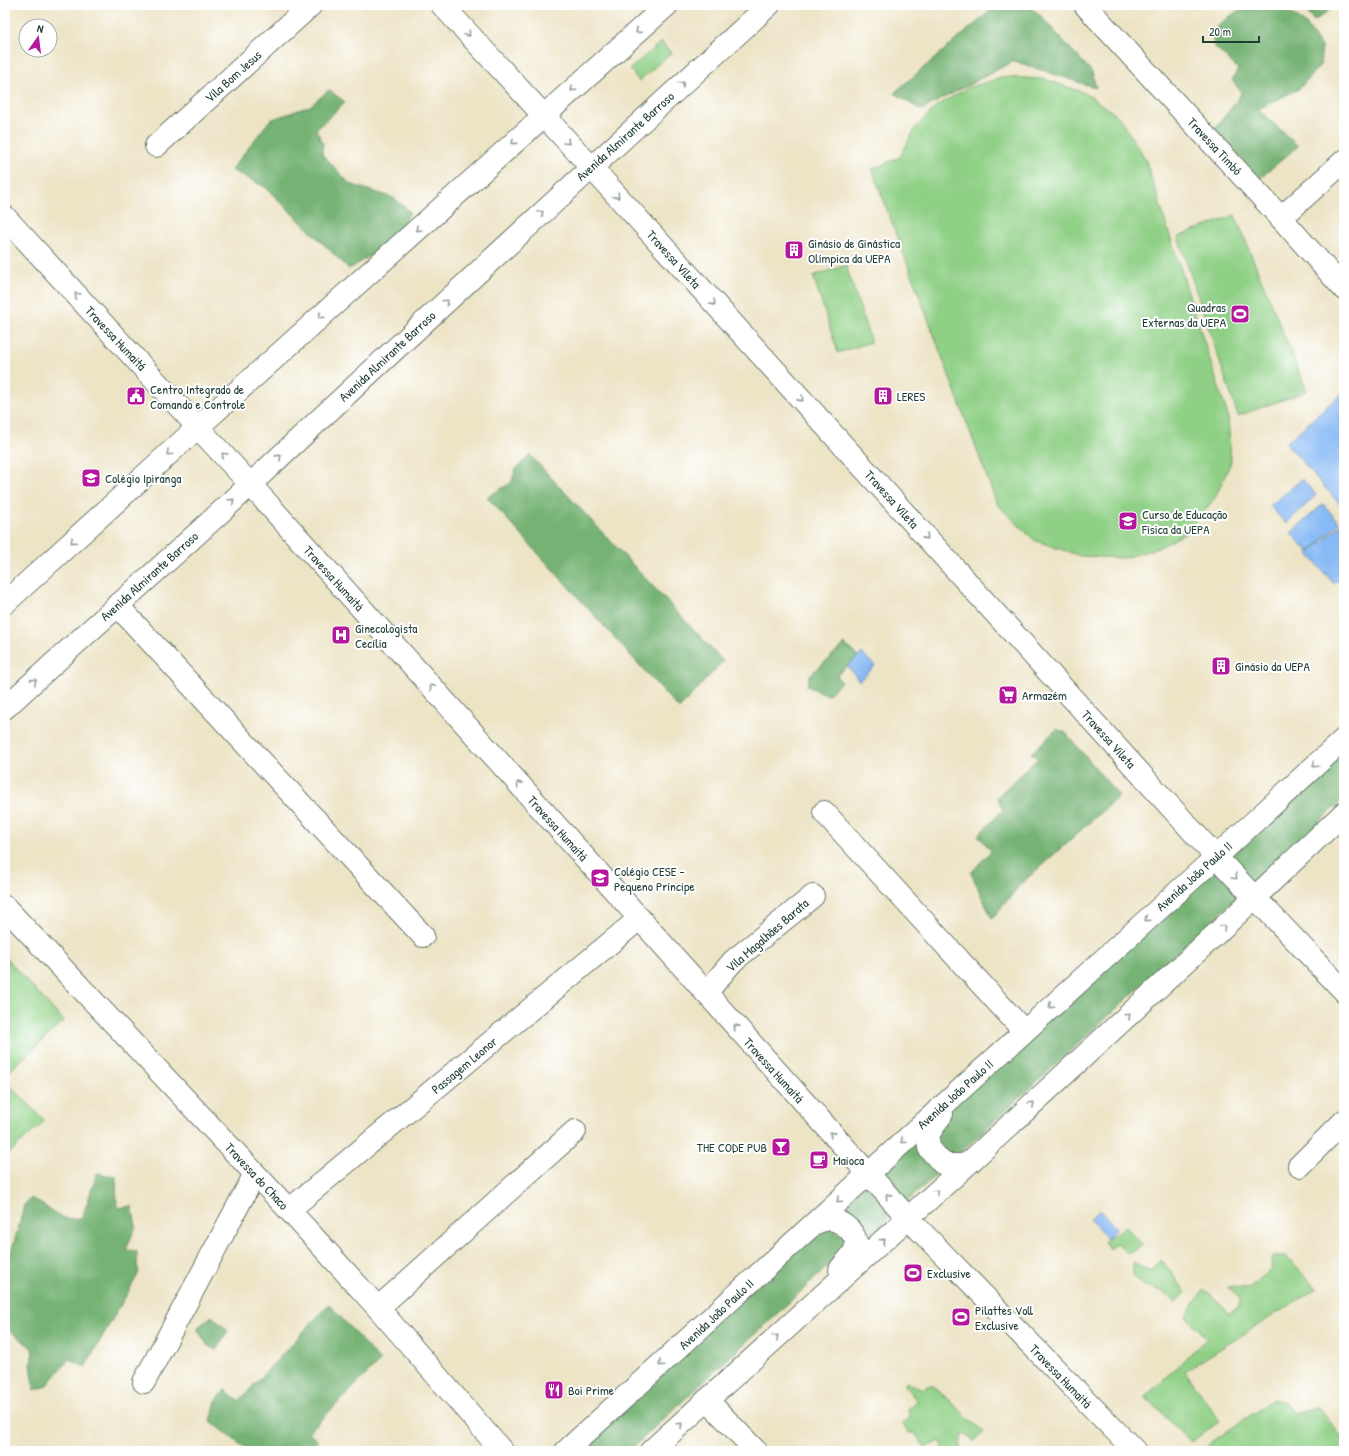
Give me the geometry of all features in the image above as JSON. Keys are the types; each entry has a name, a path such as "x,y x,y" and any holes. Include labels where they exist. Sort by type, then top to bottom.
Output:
{"main road":[{"name":"Vila Bom Jesus","path":"156,146 311,5"},
{"name":"Travessa Vileta","path":"442,5 591,167 1216,857 1344,991"},
{"path":"5,603 198,427 667,5"},
{"name":"Avenida Almirante Barroso","path":"5,708 250,484 591,167 769,5"},
{"name":"Travessa Timbó","path":"1085,5 1281,218 1344,289"},
{"path":"1281,218 1344,161"},
{"name":"Travessa Humaitá","path":"5,217 250,484 908,1218 1134,1451"},
{"path":"117,605 423,936"},
{"name":"Avenida João Paulo II","path":"566,1451 1344,739"},
{"path":"824,812 1024,1031"},
{"path":"651,1451 972,1160 1344,812"},
{"name":"Vila Magalhães Barata","path":"706,993 733,961 813,896"},
{"name":"Travessa do Chaco","path":"5,906 289,1210 378,1308 502,1451"},
{"name":"Passagem Leonor","path":"289,1210 639,919"},
{"path":"956,1093 930,1132 928,1138 929,1148 942,1163 948,1165 964,1165 972,1160"},
{"path":"1299,1166 1344,1121"},
{"path":"378,1308 575,1131"},
{"path":"144,1382 255,1174"},
{"path":"810,1227 818,1222 833,1220 840,1221 854,1234 856,1239 855,1250 834,1277 829,1290"},
{"path":"707,1400 756,1451"}],"green space":[{"path":"997,5 1024,5 1037,12 1092,72 1096,88 1014,61 921,110 894,93"},
{"path":"1245,5 1274,5 1282,7 1306,24 1322,48 1320,65 1299,89 1258,109 1298,146 1259,179 1214,130 1239,98 1241,92 1232,80 1238,69 1214,46 1212,33 1217,26"},
{"path":"1301,5 1337,5 1314,21"},
{"path":"661,42 671,53 639,81 630,69"},
{"path":"1005,77 1044,79 1085,93 1118,116 1145,158 1228,416 1231,462 1215,498 1186,533 1158,548 1123,558 1080,556 1034,540 997,504 872,169 900,157 916,127 937,106 969,87"},
{"path":"329,90 345,102 316,130 323,143 322,154 350,184 394,198 410,212 397,239 349,269 265,187 231,170 270,120 310,106"},
{"name":"Quadras Externas da UEPA","path":"1235,215 1307,391 1238,416 1178,237"},
{"path":"846,265 871,342 838,353 813,276"},
{"path":"530,455 723,661 679,709 487,497 511,483 516,469"},
{"path":"845,644 858,657 837,675 841,682 828,695 807,686 810,675"},
{"path":"1057,729 1066,733 1119,796 1020,885 992,919 971,873 991,851 978,835 1003,810 997,797 1038,758 1031,753"},
{"path":"1344,747 1344,799 860,1245 830,1216"},
{"path":"5,957 64,1021 5,1075"},
{"path":"5,1080 45,1121 5,1157"},
{"path":"97,1173 116,1177 117,1208 132,1206 136,1226 126,1250 137,1251 139,1273 85,1367 69,1359 47,1386 34,1390 31,1364 33,1349 5,1327 5,1272 24,1205 31,1198 66,1219 82,1218"},
{"path":"826,1223 853,1243 629,1451 571,1451"},
{"path":"1126,1227 1143,1245 1129,1254 1116,1243 1110,1249 1104,1242 1107,1238"},
{"path":"1272,1257 1287,1257 1317,1288 1185,1371 1220,1421 1191,1442 1145,1397 1207,1338 1186,1316 1204,1289 1229,1313 1239,1307 1240,1300 1227,1287 1248,1288 1271,1270"},
{"path":"1161,1259 1186,1293 1176,1303 1162,1291 1142,1285 1133,1275 1133,1262 1150,1271"},
{"path":"329,1304 380,1361 309,1432 318,1441 308,1451 248,1451 211,1421 216,1401 225,1390 239,1401"},
{"path":"212,1316 228,1331 216,1350 207,1345 197,1328"},
{"path":"906,1382 923,1389 926,1386 932,1385 984,1432 974,1442 964,1433 960,1451 943,1451 943,1446 940,1441 925,1448 915,1433 908,1433 902,1423 910,1418 908,1409 917,1401 905,1386"},
{"path":"1273,1399 1287,1404 1294,1413 1318,1407 1344,1440 1344,1451 1199,1451"}],"water":[{"path":"1341,394 1344,397 1344,509 1286,443"},
{"path":"1302,479 1316,495 1286,524 1270,506"},
{"path":"1323,504 1340,523 1309,552 1291,533"},
{"path":"1342,524 1344,527 1344,575 1334,584 1308,554"},
{"path":"862,653 875,666 859,681 848,666"},
{"path":"1100,1210 1116,1228 1107,1238 1090,1219"}],"place":[{"name":"Ginásio de Ginástica Olímpica da UEPA","path":"794,250"},
{"name":"Quadras Externas da UEPA","path":"1240,314"},
{"name":"Centro Integrado de Comando e Controle","path":"136,396"},
{"name":"LERES","path":"883,396"},
{"name":"Colégio Ipiranga","path":"91,478"},
{"name":"Curso de Educação Física da UEPA","path":"1128,521"},
{"name":"Ginecologista Cecília","path":"341,635"},
{"name":"Ginásio da UEPA","path":"1221,666"},
{"name":"Armazém","path":"1008,695"},
{"name":"Colégio CESE - Pequeno Príncipe","path":"600,878"},
{"name":"THE CODE PUB","path":"781,1147"},
{"name":"Maioca","path":"819,1160"},
{"name":"Exclusive","path":"913,1273"},
{"name":"Pilattes Voll Exclusive","path":"961,1317"},
{"name":"Boi Prime","path":"554,1390"}]}
